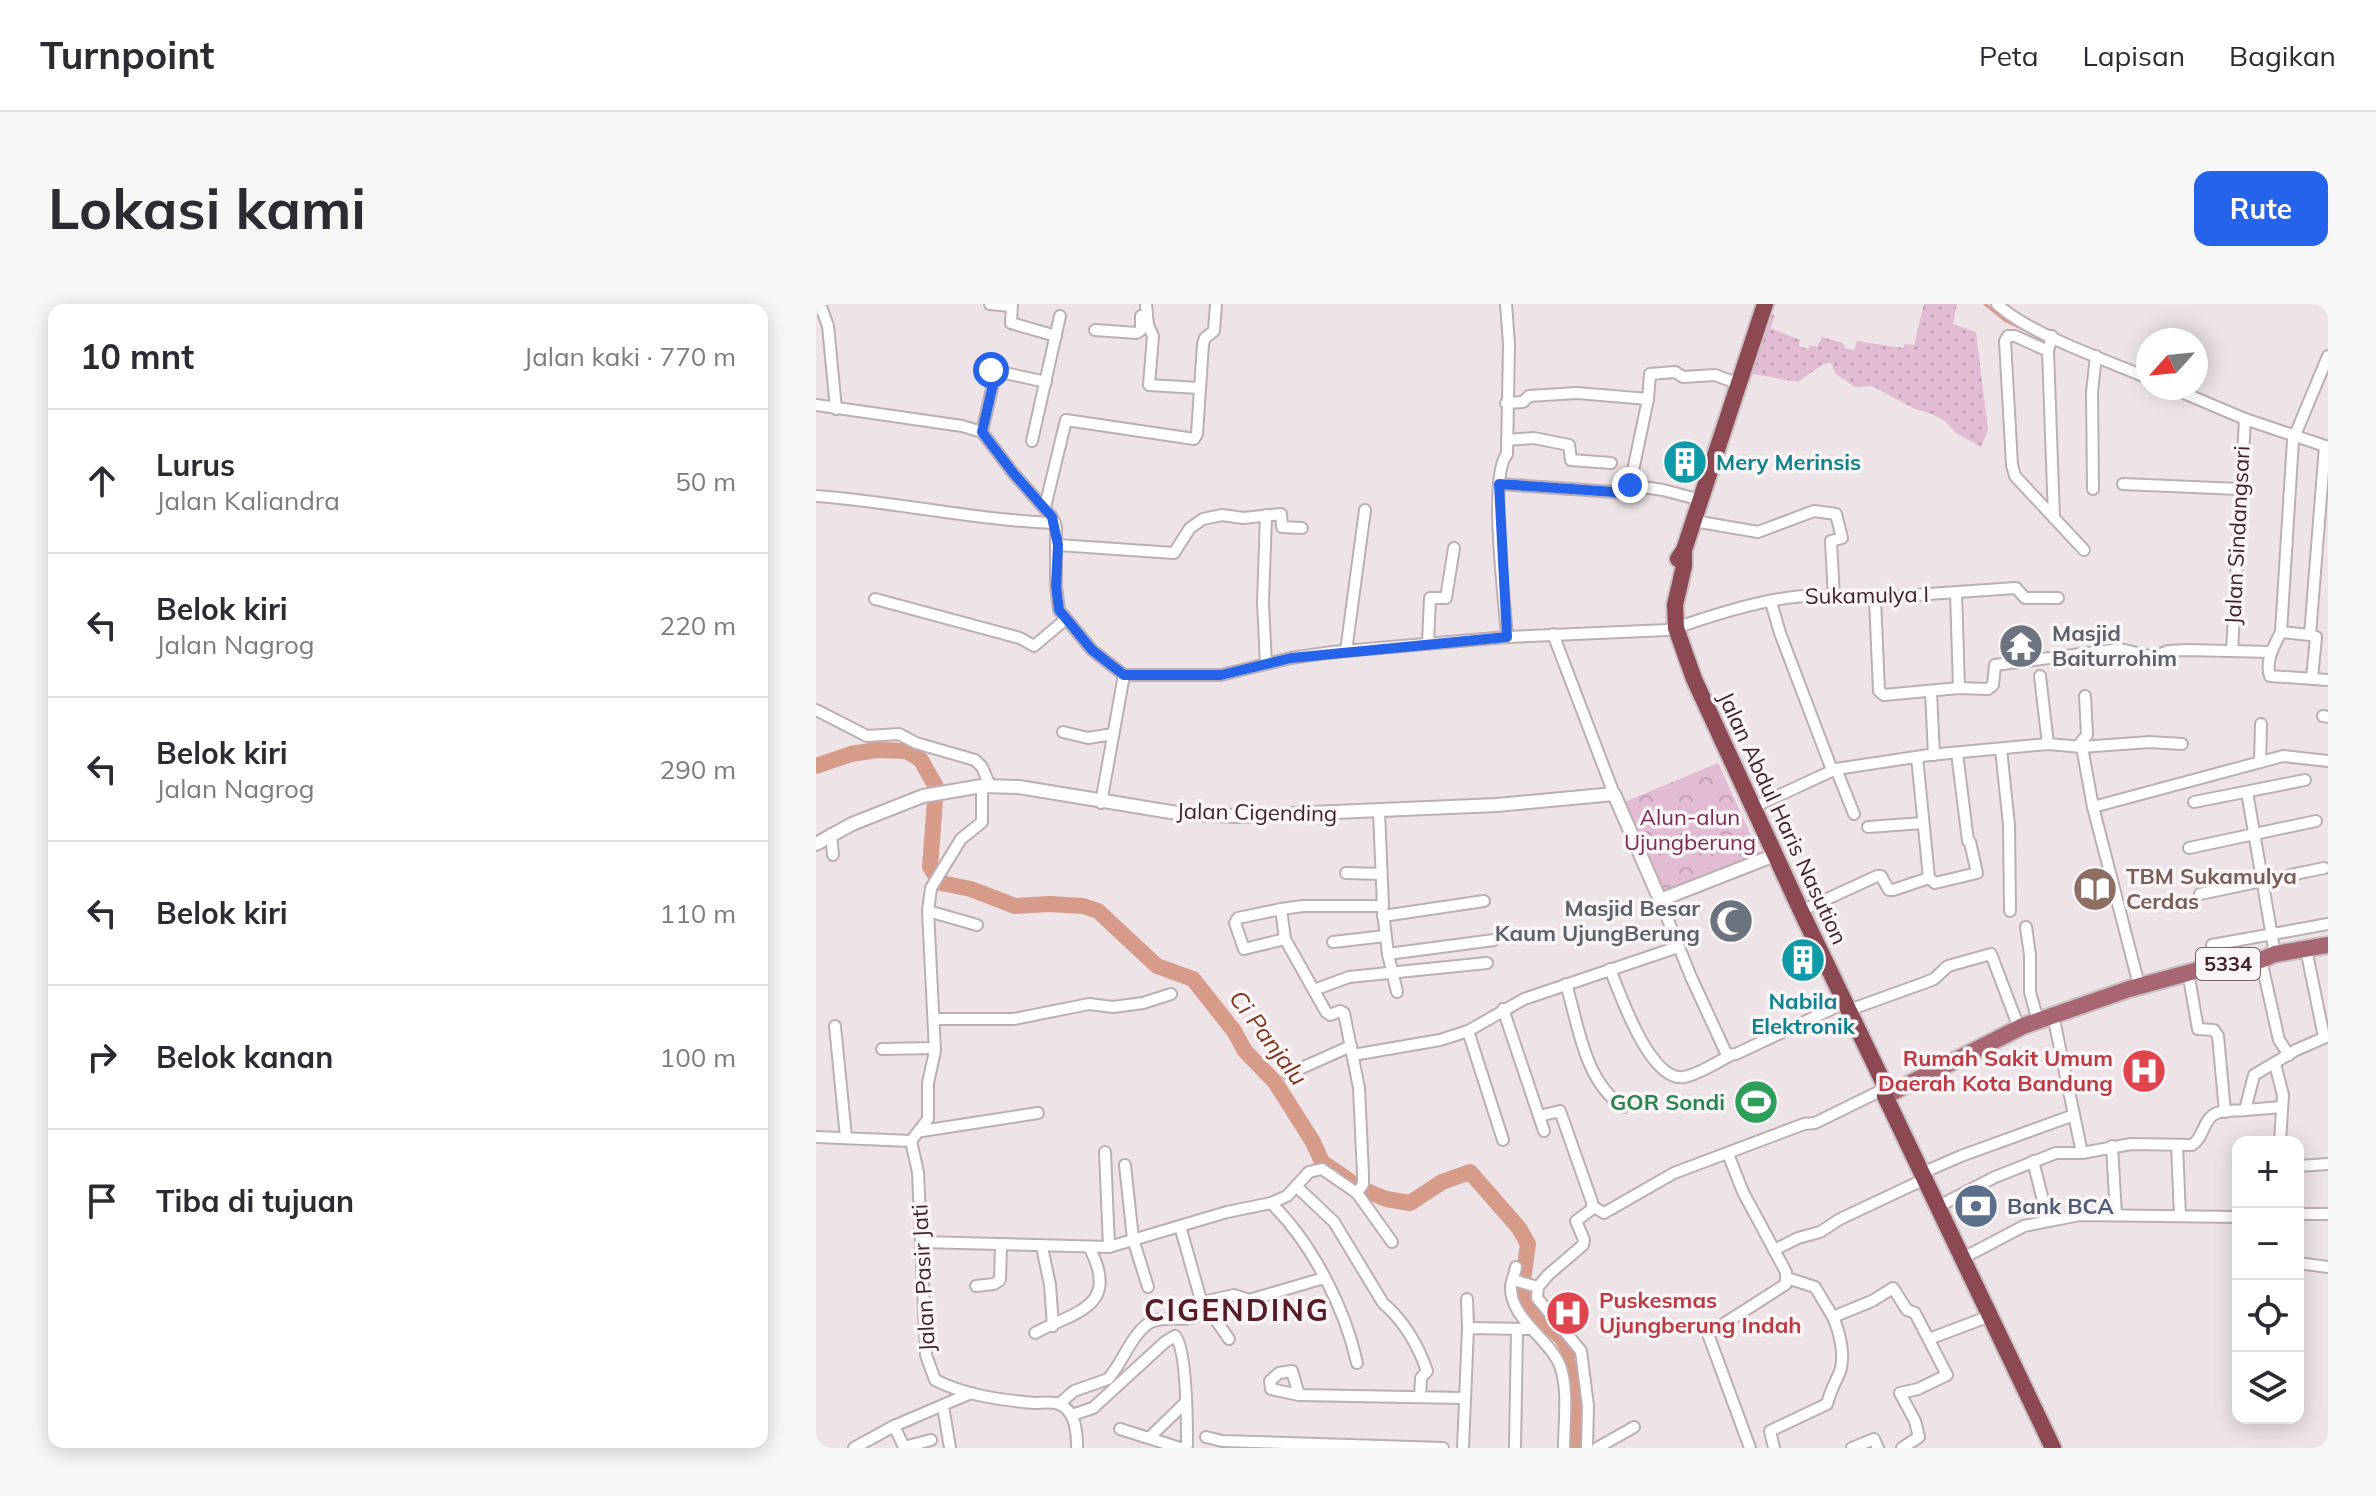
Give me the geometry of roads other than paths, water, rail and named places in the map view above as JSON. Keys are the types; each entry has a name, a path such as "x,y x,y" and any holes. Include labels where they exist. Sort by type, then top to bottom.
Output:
{"highway":[{"name":"Jalan Abdul Haris Nasution","path":"1765,304 1684,550 1684,566 1672,629 1705,723 1842,1009 1886,1088 1882,1094 1939,1206 2053,1448"},
{"name":"Jalan Abdul Haris Nasution","path":"1672,629 1754,807 1771,857 1801,911 1842,1009"}],"main road":[{"name":"5334","path":"1882,1094 2019,1028 2139,985 2213,966 2328,945"}],"street":[{"path":"820,304 828,326 836,409"},
{"path":"990,304 1011,305 1011,323 1056,336"},
{"path":"1095,330 1139,332 1143,304"},
{"path":"1143,304 1153,336 1149,385 1199,388"},
{"path":"1045,507 1066,420 1194,439 1197,434 1203,344 1214,331 1216,304"},
{"path":"1506,304 1509,344 1507,454 1501,463 1499,484 1507,637"},
{"path":"1997,304 2050,342 2136,374"},
{"path":"1032,441 1060,316"},
{"path":"2050,342 2015,336 2008,336 2005,341 2012,465 2015,476 2084,550"},
{"path":"2050,342 2054,518"},
{"path":"2328,356 2295,434 2281,632 2271,652 2268,673 2270,676 2328,680"},
{"path":"2093,489 2095,360"},
{"path":"983,364 996,371 1046,382"},
{"path":"982,432 996,371"},
{"path":"1499,484 1629,493 1650,374 1675,372 1683,377 1715,375 1739,384"},
{"path":"1506,403 1523,402 1529,396 1577,393 1648,399"},
{"name":"Jalan Sindangsari","path":"2198,400 2244,421 2327,446"},
{"path":"816,405 962,426 982,432 1027,490 1045,507 1055,523 1058,545 1058,606 1103,661 1124,675 1101,803"},
{"name":"Jalan Sindangsari","path":"2232,651 2244,421"},
{"path":"1507,440 1534,438 1569,445 1571,460 1611,463"},
{"path":"2312,678 2318,636 2327,446"},
{"path":"2123,484 2239,489"},
{"path":"1630,485 1701,500"},
{"path":"816,496 973,514 1003,521 1055,523"},
{"path":"2038,499 2055,496"},
{"path":"1346,651 1365,510"},
{"path":"1694,521 1758,532 1814,511 1836,514 1842,538 1831,541 1834,598"},
{"path":"1058,545 1174,553 1190,528 1203,519 1222,515 1243,518 1281,514 1282,527 1302,528"},
{"path":"1266,515 1263,603 1266,664"},
{"path":"1428,643 1430,598 1446,598 1454,548"},
{"name":"Sukamulya I","path":"1124,675 1221,675 1346,651 1507,637 1672,629 1787,597 1875,599 2016,588 2025,598 2058,598"},
{"path":"1956,593 1959,688"},
{"path":"875,599 1020,638 1036,646 1066,619"},
{"path":"1875,599 1881,693 1884,695 1992,688 1995,665 2120,649 2154,657 2165,653 2271,652"},
{"path":"1771,602 1834,770 1854,814"},
{"path":"2281,632 2318,636"},
{"path":"1553,634 1614,794 1727,1054"},
{"path":"2040,676 2048,744"},
{"path":"1931,691 1934,755"},
{"path":"2085,696 2087,735 2080,746 2139,985"},
{"path":"816,710 867,736 899,734 916,743 975,760 982,767 986,786 982,822 961,839 931,888 928,911 935,1048 928,1083 928,1119 922,1131 911,1141 816,1137"},
{"path":"2260,762 2261,724"},
{"path":"1063,732 1088,738 1113,734"},
{"path":"1754,807 1834,770 1917,757 2048,744 2182,744"},
{"path":"2001,749 2009,825 2010,911"},
{"path":"1917,757 1929,878 1935,883 1977,873 1968,841 1957,753"},
{"path":"2093,807 2290,756 2328,761"},
{"path":"2194,802 2305,780"},
{"name":"Jalan Cigending","path":"816,844 885,809 933,793 986,786 1019,787 1101,803 1183,814 1239,816 1379,812 1614,794"},
{"path":"2247,792 2272,934 2268,957 2279,1040 2289,1055"},
{"path":"1379,812 1385,936 1397,992"},
{"path":"2189,848 2316,821"},
{"path":"1868,827 1923,823"},
{"path":"831,834 833,855"},
{"path":"1660,900 1771,857"},
{"path":"2200,894 2324,868"},
{"path":"1346,873 1381,874"},
{"path":"1801,911 1877,876 1881,876 1889,890 1929,878"},
{"path":"1285,939 1247,950 1243,947 1235,923 1238,918 1303,906 1383,911 1484,901"},
{"path":"1281,909 1285,939 1328,1014 1343,1012 1359,1088 1359,1189"},
{"path":"928,911 977,925"},
{"path":"2212,945 2328,924"},
{"path":"2026,927 2030,992 2046,1018 2082,1153"},
{"path":"1333,942 1385,936"},
{"path":"1388,954 1494,940"},
{"path":"1288,1074 1352,1050 1440,1040 1468,1031 1503,1009 1566,984 1678,947"},
{"path":"2245,1110 2252,1077 2326,1037 2306,949"},
{"path":"1610,969 1637,1032 1658,1066 1672,1075 1683,1077 1727,1054 1842,1009 1934,979 1948,966 1991,954 2019,1028"},
{"path":"1314,990 1349,977 1487,963"},
{"path":"2188,972 2198,1029 2214,1030 2218,1036 2225,1112"},
{"path":"1566,984 1594,1076 1610,1097 1623,1107"},
{"path":"934,1019 1014,1019 1089,1004 1113,1007 1143,1003 1171,994"},
{"path":"1503,1009 1544,1131"},
{"path":"835,1026 846,1137"},
{"path":"1468,1031 1503,1140"},
{"path":"882,1049 935,1048"},
{"path":"2275,1064 2281,1080 2280,1136"},
{"path":"1539,1116 1560,1111 1592,1206 1604,1213 1674,1173 1804,1124 1815,1123 1882,1094"},
{"path":"1939,1206 2056,1153 2082,1153 2131,1144 2196,1143 2211,1116 2282,1107"},
{"path":"922,1131 1038,1113"},
{"path":"1774,1250 1798,1238 1820,1232 1961,1156 2074,1115"},
{"name":"Jalan Pasir Jati","path":"911,1141 918,1172 926,1355 935,1380 971,1393 1059,1404"},
{"path":"2177,1145 2180,1216"},
{"path":"2112,1146 2116,1215"},
{"path":"1105,1152 1109,1247"},
{"path":"1728,1154 1743,1192 1787,1278 1786,1284 1774,1294 1708,1334 1750,1448"},
{"path":"2033,1161 2048,1220"},
{"path":"2304,1166 2328,1164"},
{"path":"1125,1165 1133,1239 1148,1287"},
{"path":"921,1242 1109,1247 1227,1212 1271,1203 1287,1196 1309,1172 1322,1169 1359,1189 1392,1242"},
{"path":"1296,1186 1334,1222 1383,1303 1395,1313 1411,1335 1427,1371 1421,1378 1420,1397"},
{"path":"1271,1203 1287,1219 1343,1313 1357,1363"},
{"path":"1535,1286 1583,1245 1576,1221 1592,1206"},
{"path":"2304,1214 2328,1214"},
{"path":"1963,1258 2024,1226 2080,1215 2232,1217"},
{"path":"1180,1226 1203,1307 1229,1339"},
{"path":"976,1286 994,1284 1000,1280 1001,1245"},
{"path":"1042,1247 1053,1326"},
{"path":"1035,1333 1083,1310 1100,1292 1099,1274 1089,1247"},
{"path":"2304,1264 2328,1267"},
{"path":"1516,1267 1517,1281 1511,1287 1513,1298 1562,1371 1564,1448"},
{"path":"1077,1448 1072,1415 1059,1404 1074,1391 1108,1379 1122,1355 1148,1324 1155,1320 1191,1319 1203,1307 1234,1295 1244,1301 1324,1278"},
{"path":"1774,1448 1770,1431 1827,1404 1832,1383 1840,1372 1841,1340 1833,1317 1815,1287 1787,1278"},
{"path":"1517,1281 1535,1286"},
{"path":"1535,1286 1537,1298 1581,1351 1588,1406 1587,1448"},
{"path":"1833,1317 1872,1301 1893,1288 1907,1310 1915,1313 1929,1339 1947,1375 1918,1389 1900,1393 1915,1421 1919,1437 1902,1448"},
{"path":"1463,1448 1467,1299"},
{"path":"1929,1339 1990,1316"},
{"path":"1468,1328 1532,1329"},
{"path":"1515,1448 1517,1329"},
{"path":"1072,1415 1093,1408 1175,1336 1181,1346 1187,1445 1182,1448 1120,1429"},
{"path":"854,1448 894,1426 971,1393"},
{"path":"1299,1395 1463,1398"},
{"path":"1149,1438 1186,1402"},
{"path":"943,1406 950,1448"},
{"path":"894,1426 904,1447 931,1440"},
{"path":"1597,1448 1634,1427"},
{"path":"1206,1437 1222,1441 1310,1446 1443,1448"},
{"path":"1852,1448 1874,1439 1878,1448"}],"waterway":[{"path":"1985,304 2006,321 2040,337"},
{"path":"2198,404 2228,417"},
{"name":"Ci Panjalu","path":"816,766 851,754 877,750 907,751 921,760 936,787 930,867 941,883 971,889 1015,906 1083,906 1098,911 1157,966 1193,979 1234,1031 1245,1051 1275,1082 1322,1162 1360,1188 1386,1199 1410,1203 1442,1182 1470,1172 1519,1228 1528,1244 1522,1287 1533,1312 1562,1338 1571,1355 1575,1384 1575,1448"}],"place":[{"name":"Mery Merinsis","path":"1685,462"},
{"name":"Masjid Baiturrohim","path":"2021,646"},
{"name":"TBM Sukamulya Cerdas","path":"2095,889"},
{"name":"Masjid Besar Kaum UjungBerung","path":"1731,921"},
{"name":"Nabila Elektronik","path":"1803,960"},
{"name":"Rumah Sakit Umum Daerah Kota Bandung","path":"2144,1071"},
{"name":"GOR Sondi","path":"1756,1102"},
{"name":"Bank BCA","path":"1976,1206"},
{"name":"Puskesmas Ujungberung Indah","path":"1568,1313"}],"district":[{"name":"CIGENDING","path":"1237,1311"}],"park label":[{"name":"Alun-alun Ujungberung","path":"1690,830"}]}
